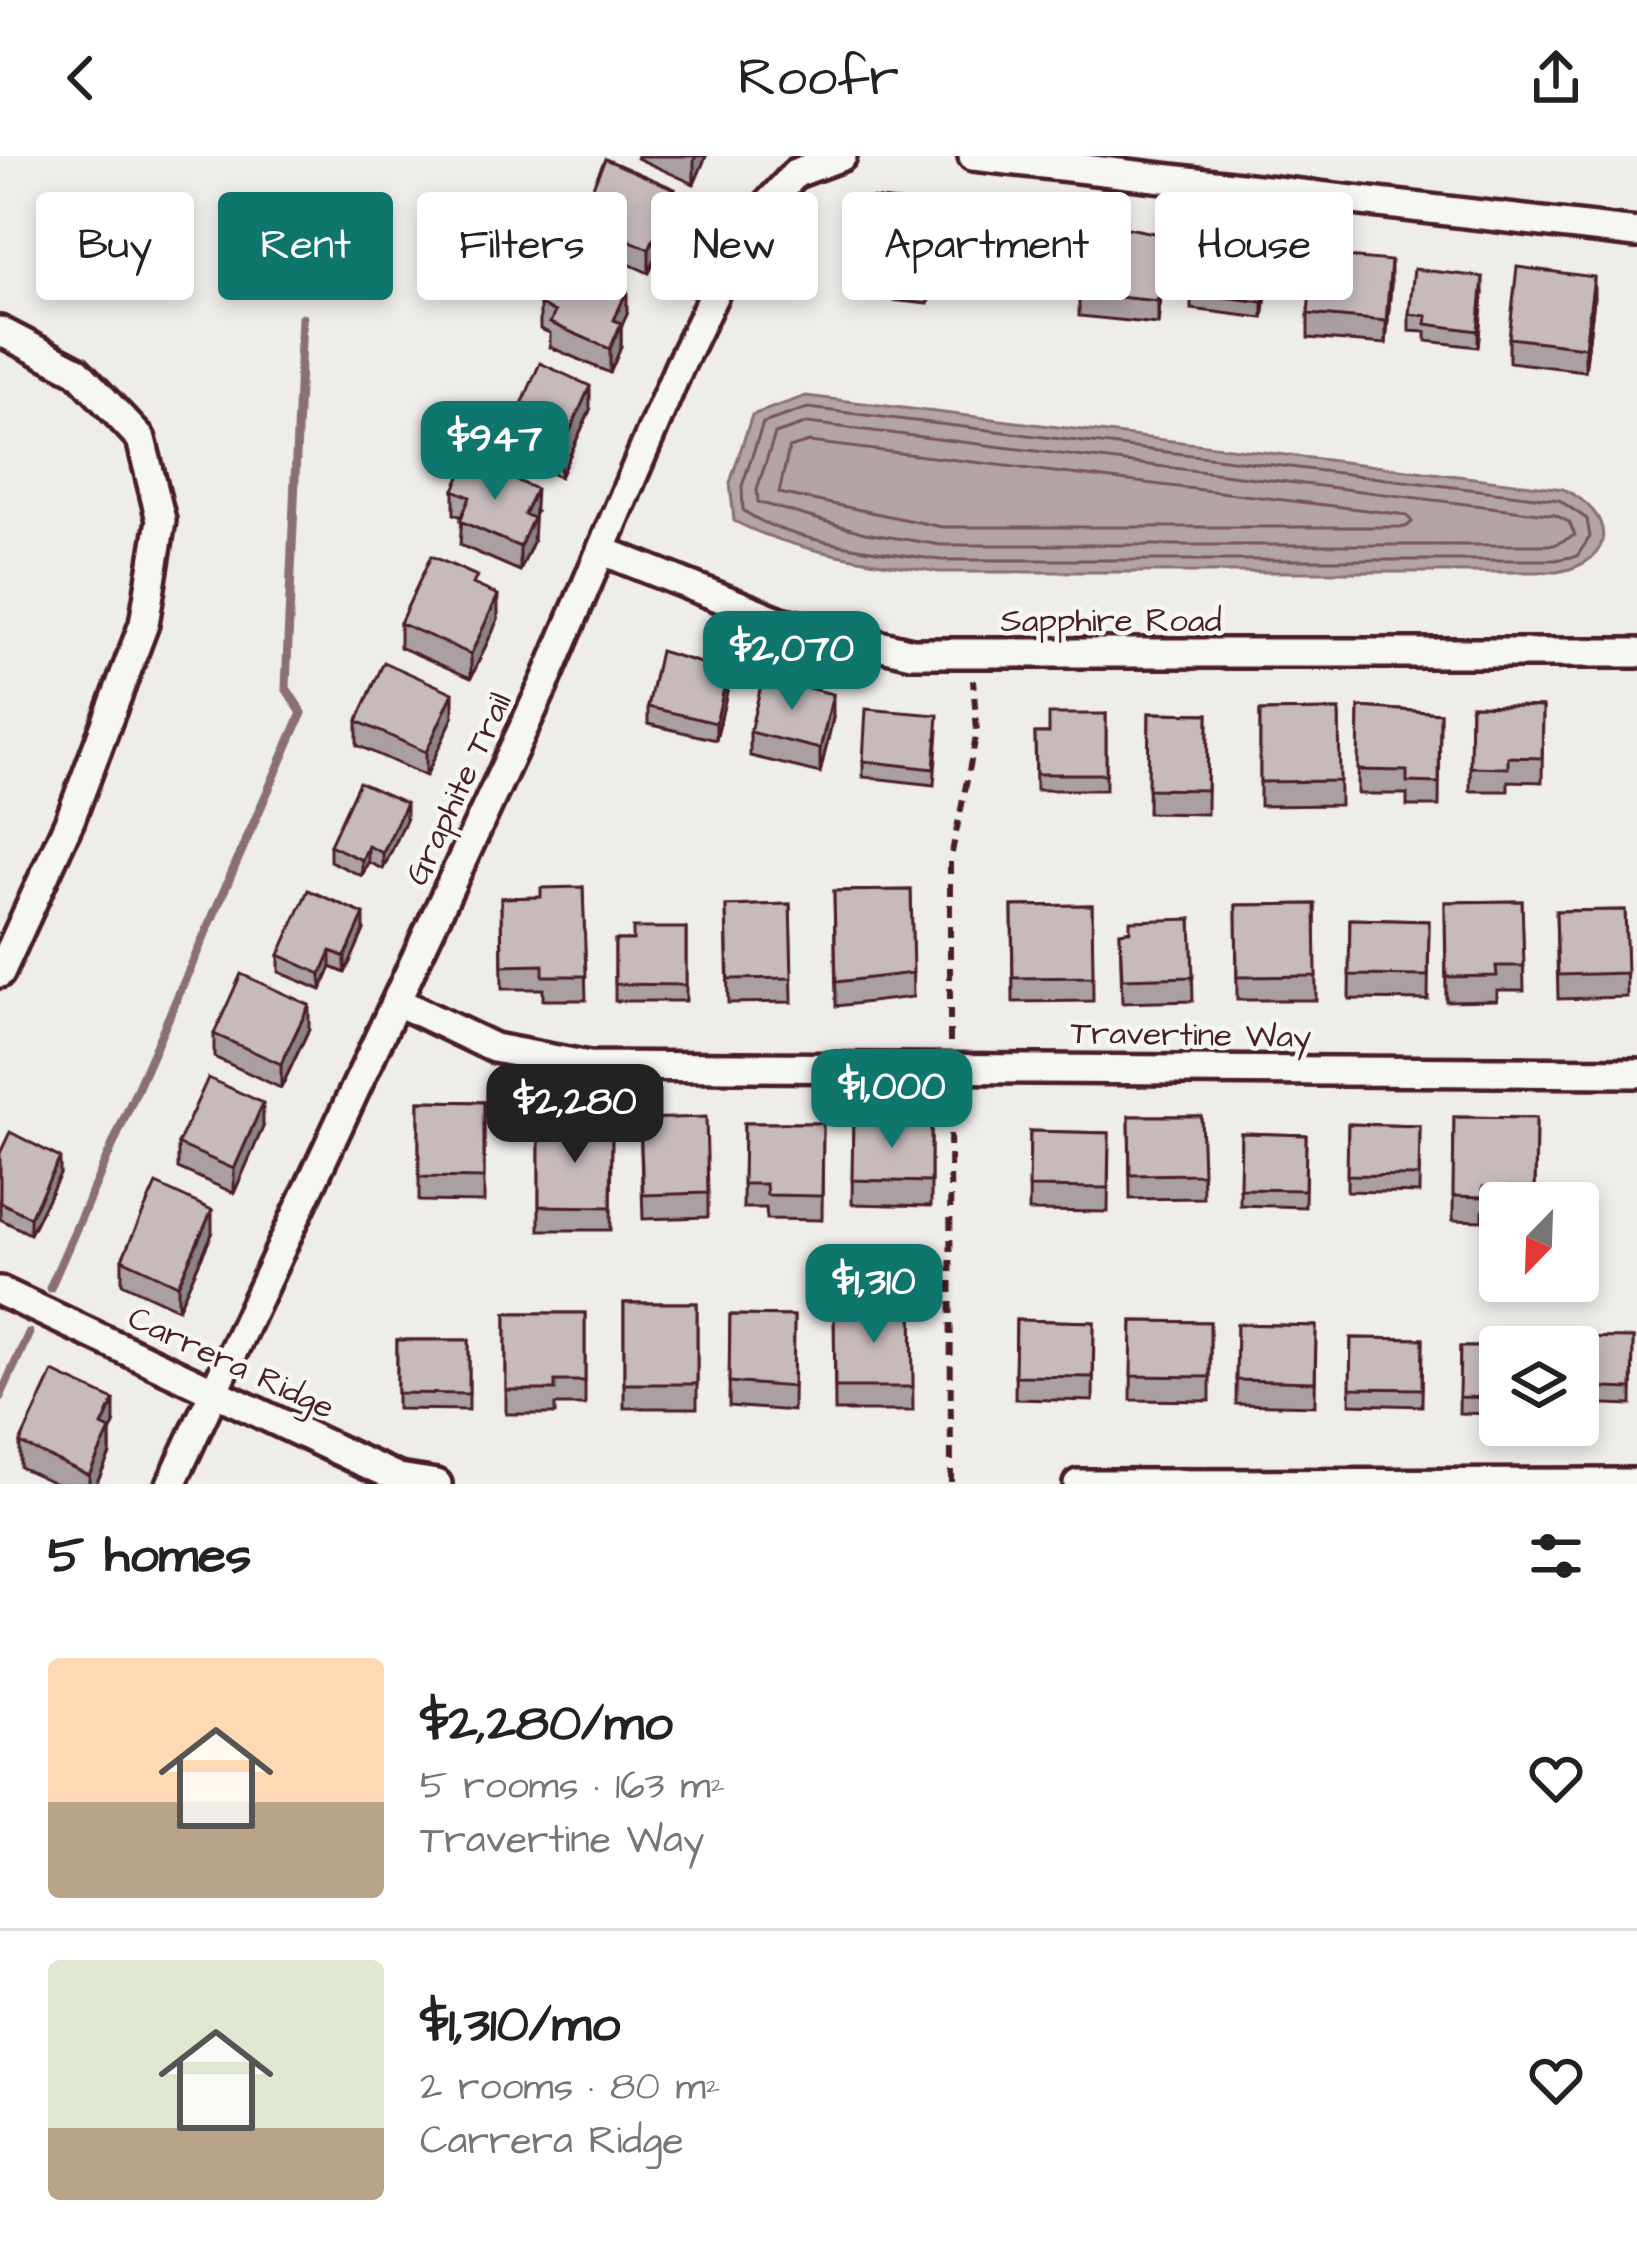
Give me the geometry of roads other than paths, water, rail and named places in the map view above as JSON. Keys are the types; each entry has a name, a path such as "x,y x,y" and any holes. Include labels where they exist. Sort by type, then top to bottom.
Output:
{"street":[{"name":"Graphite Trail","path":"171,1484 398,1002 746,228 796,173 842,156"},
{"path":"973,156 1637,233"},
{"path":"0,331 77,371 141,440 161,520 144,624 70,820 0,973"},
{"name":"Sapphire Road","path":"603,550 781,622 912,653 1637,653"},
{"name":"Travertine Way","path":"398,1002 494,1048 590,1066 1637,1073"},
{"name":"Carrera Ridge","path":"0,1291 399,1478 437,1484"},
{"path":"1078,1484 1637,1483"}],"water":[{"path":"806,396 1563,489 1593,511 1603,535 1591,558 1557,572 939,572 861,559 783,541 734,521 730,483 752,415"}],"waterway":[{"path":"50,1288 302,713 286,688 302,317"},
{"path":"0,1397 29,1333"}]}
